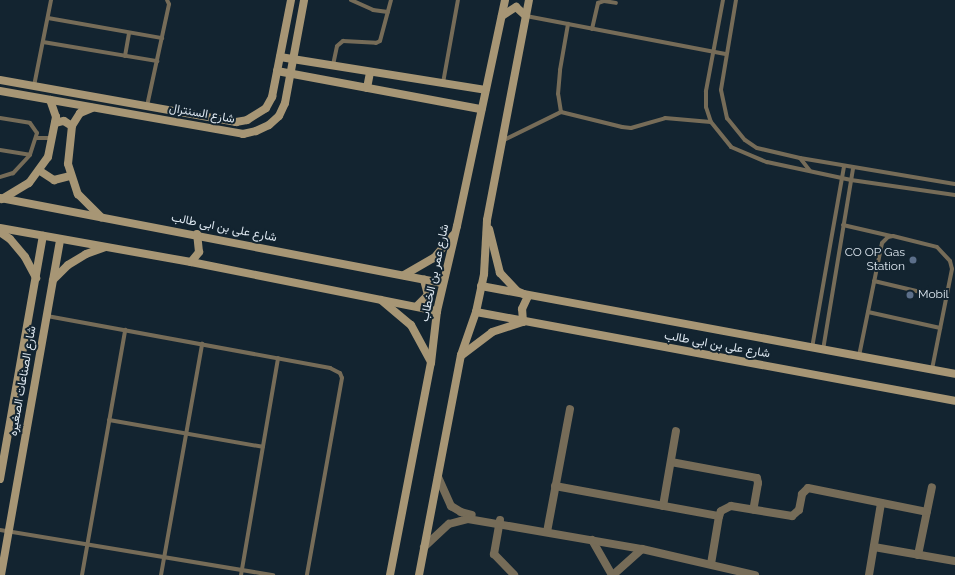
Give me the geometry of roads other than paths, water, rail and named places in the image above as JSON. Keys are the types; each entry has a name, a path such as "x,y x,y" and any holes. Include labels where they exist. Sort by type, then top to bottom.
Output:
{"street":[{"name":"شارع السنترال","path":"0,80 236,122 247,120 266,108 272,97 291,0"},
{"name":"شارع السنترال","path":"0,92 96,107 243,134 256,131 269,125 279,116 285,103 304,0"},
{"name":"شارع عمر بن الخطاب","path":"390,575 431,363 437,311 458,226 481,109 505,0"},
{"path":"418,575 461,355 476,312 481,286 487,220 529,0"},
{"path":"502,16 516,7 526,16"},
{"path":"280,57 485,90"},
{"path":"277,71 481,109"},
{"path":"367,88 370,72"},
{"path":"1,198 21,189 40,171 48,157 56,111 50,100"},
{"path":"146,117 147,106"},
{"path":"96,107 80,113 72,126 67,157 70,176 84,202 104,218"},
{"path":"182,123 183,112"},
{"path":"55,123 64,121 72,126"},
{"path":"40,171 54,180 70,176"},
{"name":"شارع على بن ابى طالب","path":"1,198 197,234 443,284"},
{"path":"461,355 492,332 523,322 522,309 528,296 516,291 500,272 487,220"},
{"path":"404,275 434,258 448,243 458,226"},
{"path":"0,228 191,262 379,298 437,311"},
{"path":"0,232 25,257 36,278"},
{"path":"191,262 199,252 197,234"},
{"name":"شارع الصناعات الصغيره","path":"0,480 43,236"},
{"name":"شارع الصناعات الصغيره","path":"1,575 4,530 47,316 60,239"},
{"path":"53,280 68,265 86,254 106,246"},
{"path":"417,306 424,302 428,295 428,287 424,280"},
{"name":"شارع على بن ابى طالب","path":"481,286 528,296 955,374"},
{"path":"379,298 411,325 431,363"},
{"name":"شارع على بن ابى طالب","path":"476,312 523,322 955,401"},
{"path":"547,532 570,409"},
{"path":"663,506 676,431"},
{"path":"671,462 757,478 758,483 753,510"},
{"path":"438,477 451,506 473,517 711,564 755,575"},
{"path":"555,486 719,516"},
{"path":"918,555 932,487"},
{"path":"711,564 719,516 725,507 731,506 792,516 799,510 802,494 808,488 927,512"},
{"path":"870,575 881,503"},
{"path":"424,547 453,521 473,517"},
{"path":"501,523 494,554 514,575"},
{"path":"592,540 612,575 642,550"},
{"path":"874,547 955,561"}],"lane":[{"path":"34,86 51,0"},
{"path":"147,106 169,4 167,0"},
{"path":"351,0 373,10 388,12"},
{"path":"333,66 337,46 343,41 376,44 380,41 391,0"},
{"path":"443,83 458,0"},
{"path":"723,0 712,52 706,91 706,107 711,122 731,147 745,154 851,180 955,195"},
{"path":"736,0 725,54 721,90 722,105 734,131 757,148 844,167 955,184"},
{"path":"592,29 598,3 604,1 616,3"},
{"path":"526,16 725,54"},
{"path":"48,18 162,38"},
{"path":"561,112 558,94 560,70 568,24"},
{"path":"125,56 130,33"},
{"path":"42,42 157,61"},
{"path":"501,142 561,112 631,128 665,118 711,122"},
{"path":"0,118 30,123 36,129 37,138 30,155 13,173 0,177"},
{"path":"37,138 52,138"},
{"path":"0,150 30,155"},
{"path":"800,158 810,171"},
{"path":"812,348 844,167"},
{"path":"823,350 852,168"},
{"path":"843,225 932,245 946,253 952,269 932,370"},
{"path":"858,356 882,243 888,237 893,236"},
{"path":"874,281 946,298"},
{"path":"868,312 940,328"},
{"path":"47,316 336,369 342,378 307,575"},
{"path":"82,575 124,330"},
{"path":"161,575 202,344"},
{"path":"241,575 278,358"},
{"path":"109,420 263,447"},
{"path":"4,530 273,575"}],"place":[{"name":"CO OP Gas Station","path":"913,260"},
{"name":"Mobil","path":"910,295"}]}
